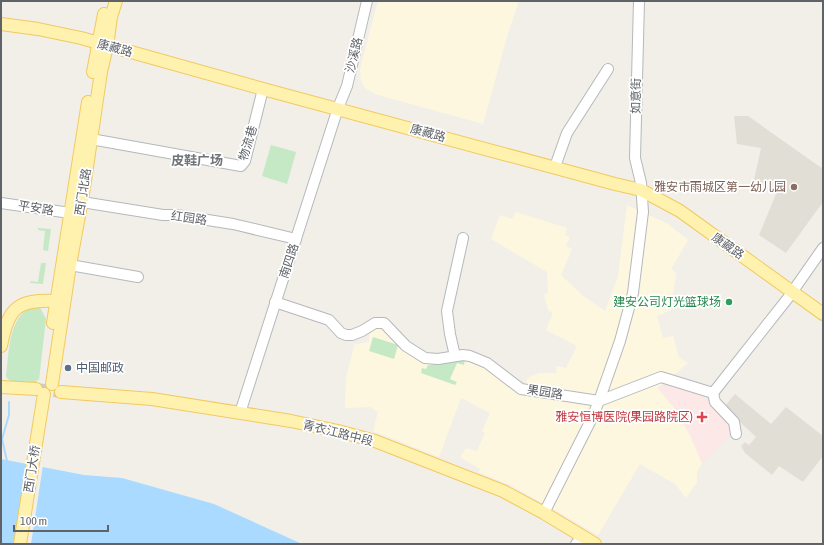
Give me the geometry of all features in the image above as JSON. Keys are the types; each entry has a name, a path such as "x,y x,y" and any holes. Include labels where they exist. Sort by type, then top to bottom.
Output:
{"main road":[{"name":"西门北路","path":"48,389 82,202 92,138 101,72 108,1"},
{"name":"西门北路","path":"48,389 56,302 70,213 104,41 116,1"},
{"name":"康藏路","path":"1,16 38,21 84,31 104,41 263,89 339,105 557,161 641,186 794,289 823,306"},
{"name":"康藏路","path":"1,24 104,41 339,105 615,184 641,186"},
{"name":"康藏路","path":"794,289 823,314"},
{"path":"1,346 8,317 18,308 25,303 34,301 56,302"},
{"name":"青衣江路中段","path":"1,387 48,389 152,398 291,421 338,431 375,441 504,491 544,513 579,540 595,544"},
{"name":"西门大桥","path":"20,544 48,389"},
{"name":"西门大桥","path":"26,544 48,389"}],"street":[{"name":"沙溪路","path":"339,105 346,86 367,1"},
{"name":"如意街","path":"544,513 591,420 620,341 633,293 643,212 641,186 635,158 638,1"},
{"path":"557,161 567,133 608,69"},
{"name":"物流巷","path":"92,138 241,168 245,161 263,89"},
{"name":"南四路","path":"240,413 339,105"},
{"name":"红园路","path":"82,202 233,224 296,239"},
{"name":"平安路","path":"1,203 70,213"},
{"path":"455,356 447,311 463,238"},
{"path":"736,434 734,422 715,402 713,393 794,289 823,248"},
{"path":"70,265 138,277"},
{"name":"果园路","path":"275,302 329,320 341,333 346,335 352,335 362,331 375,323 384,323 406,346 425,358 438,359 455,356 470,356 487,363 520,389 599,400 661,377 713,393"}],"shaded area":[{"path":"378,1 519,1 508,33 483,124 375,94 365,88 361,81 360,69"},
{"name":"雅安市雨城区第一幼儿园","path":"734,116 748,116 823,169 823,202 786,253 759,235 776,194 754,180 761,148 737,144"},
{"path":"627,205 668,224 688,240 671,269 676,273 671,310 657,316 663,338 673,336 679,357 688,363 658,388 676,410 690,435 702,463 697,472 697,482 686,498 675,484 640,464 598,535 512,486 479,472 480,469 460,457 466,448 477,451 485,433 482,431 490,413 461,398 439,457 373,431 378,412 370,407 345,408 346,377 354,345 369,342 369,331 382,325 425,360 462,357 486,365 521,389 528,378 539,373 556,373 557,366 566,368 577,346 546,330 553,313 548,310 544,295 548,292 547,272 491,239 500,215 512,219 516,212 567,228 565,235 570,237 566,246 572,249 561,275 582,295 605,311 618,276"},
{"name":"雅安恒博医院(果园路院区)","path":"667,382 701,394 716,406 731,424 733,433 702,463 690,435 676,410 658,388"},
{"path":"735,394 771,424 786,407 823,436 823,456 803,482 779,466 772,475 745,453 741,446 745,442 749,445 756,437 724,407"}],"green space":[{"path":"271,145 296,152 287,184 262,176"},
{"path":"38,228 51,229 48,251 43,250 45,231 38,230"},
{"path":"41,263 46,263 43,284 30,283 31,281 38,282"},
{"path":"32,308 40,308 46,319 39,380 37,380 36,385 15,383 6,376 9,347 14,327 24,312"},
{"path":"373,337 398,345 394,359 369,351"},
{"path":"465,360 464,365 457,363 450,379 457,382 455,385 421,373 422,368 426,369 428,365 433,365 435,361"}],"water":[{"path":"1,459 84,475 122,478 214,504 302,544 1,544"}],"pier":[{"path":"29,463 43,465 31,544 16,544"}],"waterway":[{"path":"7,461 2,439 9,415 9,402"}],"tunnel":[{"path":"36,389 61,392"}],"place":[{"name":"雅安市雨城区第一幼儿园","path":"794,187"},
{"name":"建安公司灯光篮球场","path":"729,302"},
{"name":"中国邮政","path":"68,368"},
{"name":"雅安恒博医院(果园路院区)","path":"702,417"}],"district":[{"name":"皮鞋广场","path":"197,160"}]}
